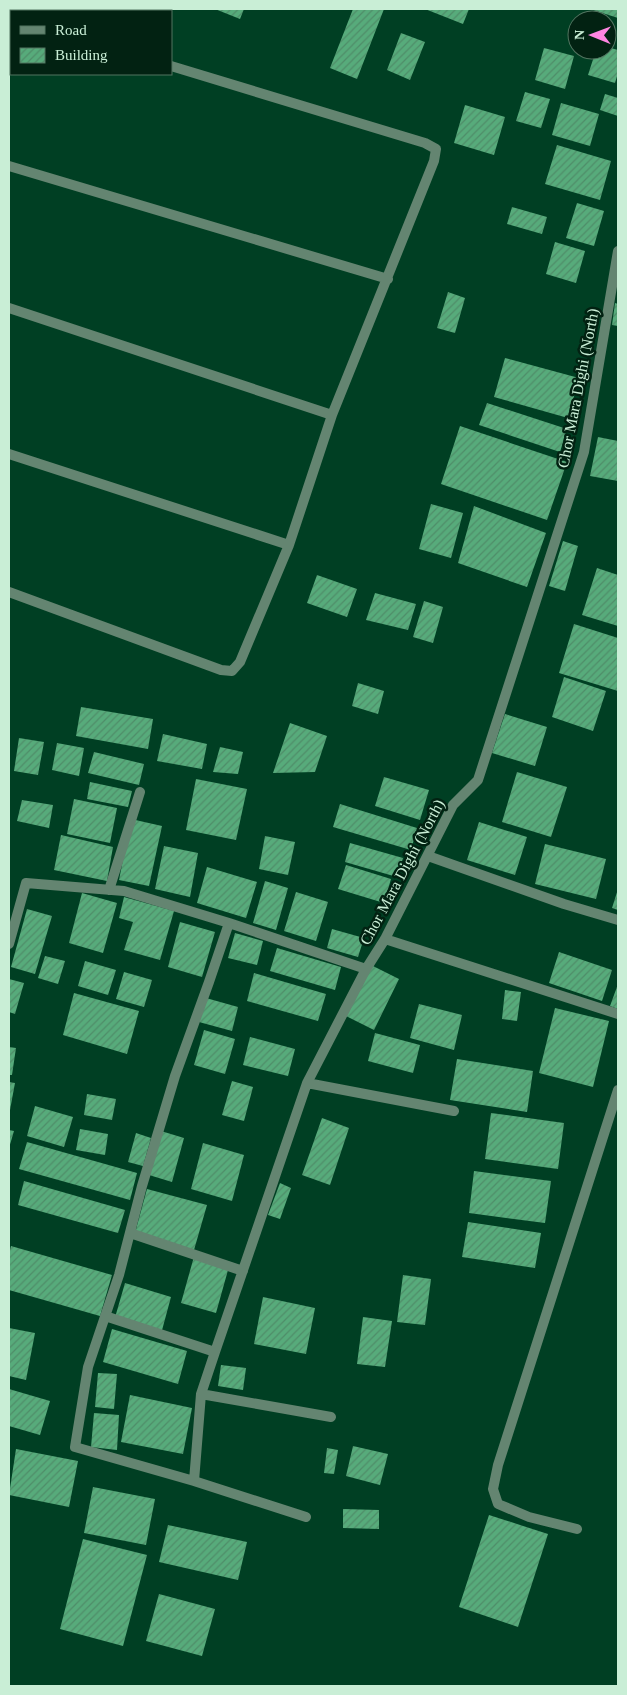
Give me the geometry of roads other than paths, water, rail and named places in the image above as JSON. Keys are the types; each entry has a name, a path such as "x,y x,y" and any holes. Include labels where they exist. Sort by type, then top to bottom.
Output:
{"street":[{"path":"9,592 221,670 232,672 240,662 289,545 332,415 434,161 436,149 425,143 172,66"},
{"path":"9,166 388,279"},
{"name":"Chor Mara Dighi (North)","path":"9,944 26,883 124,891 229,923 366,969 385,939 453,804 478,780 584,452 618,251"},
{"path":"9,308 332,415"},
{"path":"9,454 289,545"},
{"path":"109,890 140,792"},
{"path":"428,856 564,904 618,920"},
{"path":"229,923 210,982 174,1076 130,1233 88,1367 75,1447 194,1481 306,1518"},
{"path":"385,939 618,1014"},
{"path":"194,1481 201,1394 215,1352 306,1083 366,969"},
{"path":"306,1083 454,1111"},
{"path":"577,1529 529,1517 498,1504 493,1489 498,1466 618,1090"},
{"path":"130,1233 243,1271"},
{"path":"105,1316 215,1352"},
{"path":"201,1394 331,1417"}]}
